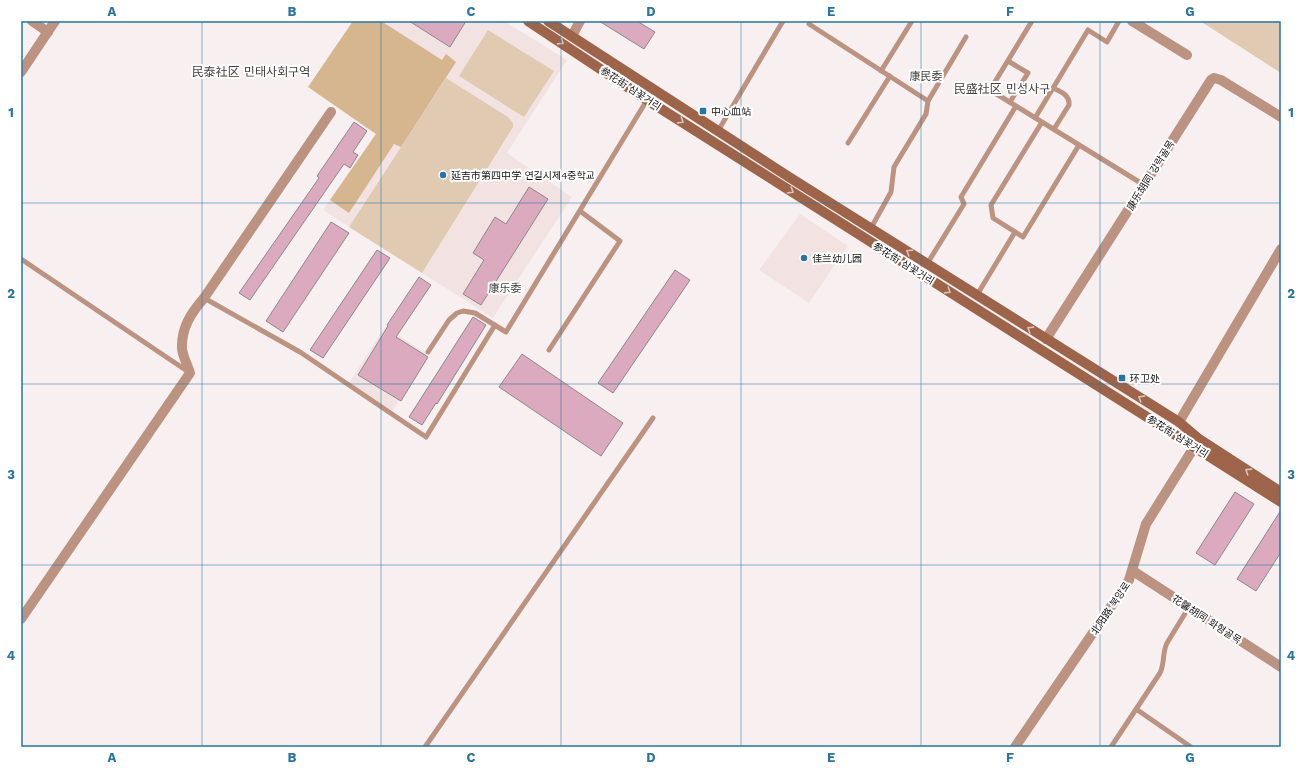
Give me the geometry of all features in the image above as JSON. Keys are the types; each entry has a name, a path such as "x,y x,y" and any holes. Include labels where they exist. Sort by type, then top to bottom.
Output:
{"main road":[{"name":"参花街 삼꽃거리","path":"528,21 647,100 1197,443 1281,492"},
{"name":"参花街 삼꽃거리","path":"548,21 977,296 1179,422 1197,443 1281,502"}],"street":[{"path":"32,21 48,32"},
{"path":"21,72 55,21"},
{"path":"572,36 580,21"},
{"path":"1132,21 1187,55"},
{"name":"康乐胡同 강락골목","path":"1046,339 1208,84 1214,78 1221,80 1281,117"},
{"path":"21,619 190,373 182,350 183,334 191,313 204,298 331,112"},
{"path":"1179,422 1281,249"},
{"name":"北阳路 북양로","path":"1015,747 1129,580 1133,571 1146,524 1197,443"},
{"name":"花馨胡同 화형골목","path":"1133,571 1281,667"}],"lane":[{"path":"718,131 783,21"},
{"path":"881,71 912,21"},
{"path":"1032,21 990,90 1144,185"},
{"path":"1035,118 1088,30 1107,42 1119,21"},
{"path":"808,24 928,101"},
{"path":"870,228 891,192 894,167 926,114 928,101 966,37"},
{"path":"1008,61 1028,73 1010,102"},
{"path":"848,144 890,76"},
{"path":"1053,88 1067,96 1069,100 1069,105 1054,129"},
{"path":"428,352 449,320 457,313 463,311 475,313 506,332 647,100"},
{"path":"927,264 964,204 961,197 1016,106"},
{"path":"1042,122 991,205 993,218 1023,237 1080,145"},
{"path":"549,350 620,242 580,210"},
{"path":"977,296 1015,232"},
{"path":"21,259 190,373"},
{"path":"204,298 300,352 426,437 495,325"},
{"path":"425,747 654,418"},
{"path":"1111,747 1160,674 1164,665 1164,649 1189,607"},
{"path":"1136,709 1191,747"}],"shaded area":[{"name":"延吉市第四中学 연길시제4중학교","path":"353,21 504,21 567,60 507,153 572,197 493,318 323,210 376,134 308,87"},
{"path":"353,21 381,21 442,60 446,54 456,62 401,147 394,144 349,213 330,200 376,134 308,87"},
{"path":"1200,21 1281,21 1281,73"},
{"path":"488,30 554,71 524,117 459,76"},
{"path":"446,78 508,117 513,123 513,127 422,273 349,227"},
{"name":"佳兰幼儿园","path":"800,214 848,246 809,303 759,270"},
{"path":"385,327 427,354 392,412 349,383"}],"building":[{"path":"409,21 466,21 450,47"},
{"path":"599,21 637,21 655,32 644,49"},
{"path":"354,122 367,131 353,152 358,155 350,168 344,164 250,300 239,293 319,178 317,176"},
{"path":"529,187 548,199 481,305 463,294 484,260 473,253 495,217 506,224"},
{"path":"331,222 349,233 283,332 266,321"},
{"path":"377,250 390,258 323,358 310,350"},
{"path":"675,270 690,280 613,393 598,383"},
{"path":"419,277 431,285 396,337 428,357 401,401 358,375 388,326 387,325"},
{"path":"473,317 486,325 437,404 436,403 422,425 409,417"},
{"path":"522,354 623,423 601,456 499,387"},
{"path":"1235,492 1254,504 1215,565 1196,553"},
{"path":"1281,510 1281,552 1256,591 1237,579"}],"place":[{"name":"中心血站","path":"703,111"},
{"name":"延吉市第四中学 연길시제4중학교","path":"443,175"},
{"name":"佳兰幼儿园","path":"804,258"},
{"name":"环卫处","path":"1122,378"}],"district":[{"name":"民泰社区 민태사회구역","path":"251,72"},
{"name":"康民委","path":"926,76"},
{"name":"民盛社区 민성사구","path":"1002,89"},
{"name":"康乐委","path":"505,288"}]}
